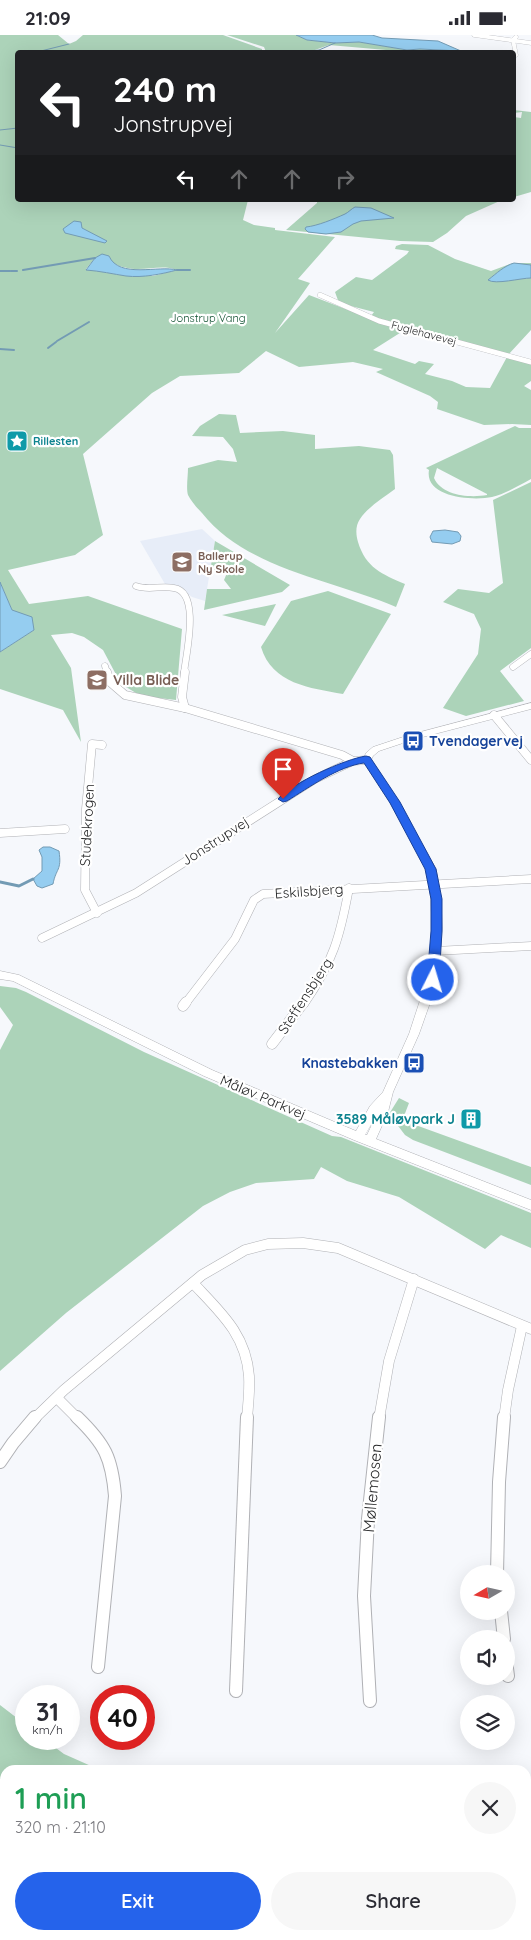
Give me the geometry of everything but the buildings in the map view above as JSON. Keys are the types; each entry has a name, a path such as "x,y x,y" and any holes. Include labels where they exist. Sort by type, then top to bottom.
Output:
{"street":[{"path":"474,35 531,43"},
{"path":"513,40 519,35"},
{"path":"513,40 515,50"},
{"name":"Fuglehavevej","path":"320,295 380,321 531,362"},
{"path":"136,587 144,590 170,587 179,590 190,601 192,611 182,697 185,708"},
{"path":"513,667 531,654"},
{"path":"105,666 110,682 125,695 185,708 342,755 354,761"},
{"name":"Jonstrupvej","path":"42,938 136,893 315,779 354,761 366,759 376,749 531,706"},
{"path":"494,715 531,760"},
{"name":"Studekrogen","path":"97,913 85,890 86,814 92,744 102,745"},
{"path":"366,759 410,830 430,869 435,884 437,927 433,980 388,1092 383,1112 370,1141"},
{"path":"0,833 64,829"},
{"name":"Eskilsbjerg","path":"183,1006 235,939 254,900 263,894 531,879"},
{"name":"Steffensbjerg","path":"272,1044 281,1035 326,968 340,932 349,888"},
{"path":"436,951 531,947"},
{"name":"Måløv Parkvej","path":"0,975 15,978 208,1073 358,1137 531,1205"},
{"path":"358,1137 374,1109 388,1092"},
{"path":"0,1462 20,1432 57,1397 193,1283 221,1262 246,1250 276,1243 309,1242 338,1248 527,1328 508,1388 496,1514 497,1565"},
{"name":"Møllemosen","path":"370,1701 364,1596 369,1501 376,1438 389,1361 414,1279"},
{"path":"193,1283 232,1325 244,1347 249,1375 236,1691"},
{"path":"57,1397 94,1435 106,1452 113,1472 115,1496 98,1667"}],"shaded area":[{"name":"Ballerup Ny Skole","path":"202,529 215,541 205,601 192,597 180,588 165,584 140,541"}],"green space":[{"name":"Jonstrup Vang","path":"0,35 58,35 69,44 83,35 223,35 262,49 15,50 15,202 248,202 243,220 254,225 275,228 275,230 335,237 298,279 310,283 275,333 309,295 403,331 373,350 415,364 419,361 434,364 425,374 466,387 490,388 507,357 531,363 531,381 524,386 531,390 531,425 484,425 437,409 438,402 430,396 376,372 383,369 353,362 299,367 266,351 239,373 180,376 152,393 83,454 103,535 75,555 8,570 29,604 88,596 182,629 176,700 141,696 121,684 103,650 84,637 72,633 51,635 71,668 81,742 63,710 0,689 0,652 34,630 12,610 0,582","holes":["109,256 111,262 138,269 162,267 177,270 153,276 127,276 86,269 95,258"]},
{"path":"227,35 296,35 307,40 334,43 359,42 407,50 329,45 315,50 265,50 264,47"},
{"path":"516,110 531,112 531,192 516,196 516,117 521,118 522,112 516,113"},
{"path":"498,202 466,216 447,233 433,242 400,241 286,230 317,203"},
{"path":"402,244 428,245 455,259 491,271 513,263 531,263 531,330 508,355 371,316 374,312 339,303 335,292 356,277 372,280 407,254 409,251 395,249 396,246"},
{"path":"219,414 236,415 240,433 283,431 315,435 315,449 359,446 390,450 393,455 395,489 363,515 357,525 356,533 361,551 370,564 382,573 405,584 396,607 292,571 266,560 242,548 220,532 198,509 188,495 188,468 218,460 237,462 233,449 223,437 192,436 200,426"},
{"path":"515,426 531,428 531,479 502,494 484,498 463,498 442,492 434,487 430,479 429,470 426,468","holes":["437,468 487,494 465,496 443,489 434,478"]},
{"path":"531,482 531,648 500,671 524,701 466,716 443,708 478,654 481,629 474,614 443,602 458,589 489,593 503,583 493,500"},
{"path":"215,541 290,585 282,592 204,610 207,589 231,589 224,580 227,573 210,571"},
{"path":"328,591 391,614 343,694 305,686 283,677 266,659 261,647 291,601"},
{"path":"276,604 265,626 222,615"},
{"path":"0,986 16,988 26,992 144,1052 332,1136 341,1137 531,1213 531,1248 501,1235 485,1249 399,1197 347,1181 321,1167 314,1179 256,1183 230,1192 203,1206 66,1313 0,1371 0,1050 13,1025 0,1007"},
{"path":"399,1098 409,1103 404,1116 410,1123 531,1167 531,1185 413,1140 405,1135 389,1114"},
{"path":"0,1705 15,1717 15,1750 59,1750 89,1765 0,1765"}],"water":[{"path":"296,35 372,35 382,38 438,41 459,50 407,50 359,42 335,43 307,40"},
{"path":"355,207 371,208 394,218 361,221 341,232 326,234 308,232 305,229 306,227 341,216"},
{"path":"74,221 81,222 82,228 107,241 105,243 65,233 63,229"},
{"path":"102,254 109,256 114,263 121,267 130,269 177,270 152,275 126,276 86,270 95,258"},
{"path":"514,263 531,265 531,278 502,282 488,280 504,268"},
{"path":"433,531 458,532 461,536 460,541 452,544 432,542 430,537"},
{"path":"0,582 12,610 32,617 34,630 0,652"},
{"path":"43,847 50,847 59,851 60,862 53,884 42,888 37,886 33,879 42,871 42,857 39,850"}],"waterway":[{"path":"319,50 335,43"},
{"path":"45,50 69,44"},
{"path":"0,130 15,128"},
{"path":"0,145 15,148"},
{"path":"23,270 95,258"},
{"path":"177,270 190,270"},
{"path":"0,271 10,271"},
{"path":"11,271 17,271"},
{"path":"57,341 89,322"},
{"path":"48,348 56,342"},
{"path":"0,349 14,350"},
{"path":"0,882 19,886 33,879"}],"place":[{"name":"Rillesten","path":"17,441"},
{"name":"Ballerup Ny Skole","path":"182,562"},
{"name":"Villa Blide","path":"97,680"},
{"name":"Tvendagervej","path":"413,741"},
{"name":"Knastebakken","path":"414,1063"},
{"name":"3589 Måløvpark J","path":"471,1119"}],"route":[{"path":"283,799 315,779 354,761 366,759 410,830 426,859 435,884 437,931 433,980"}]}
